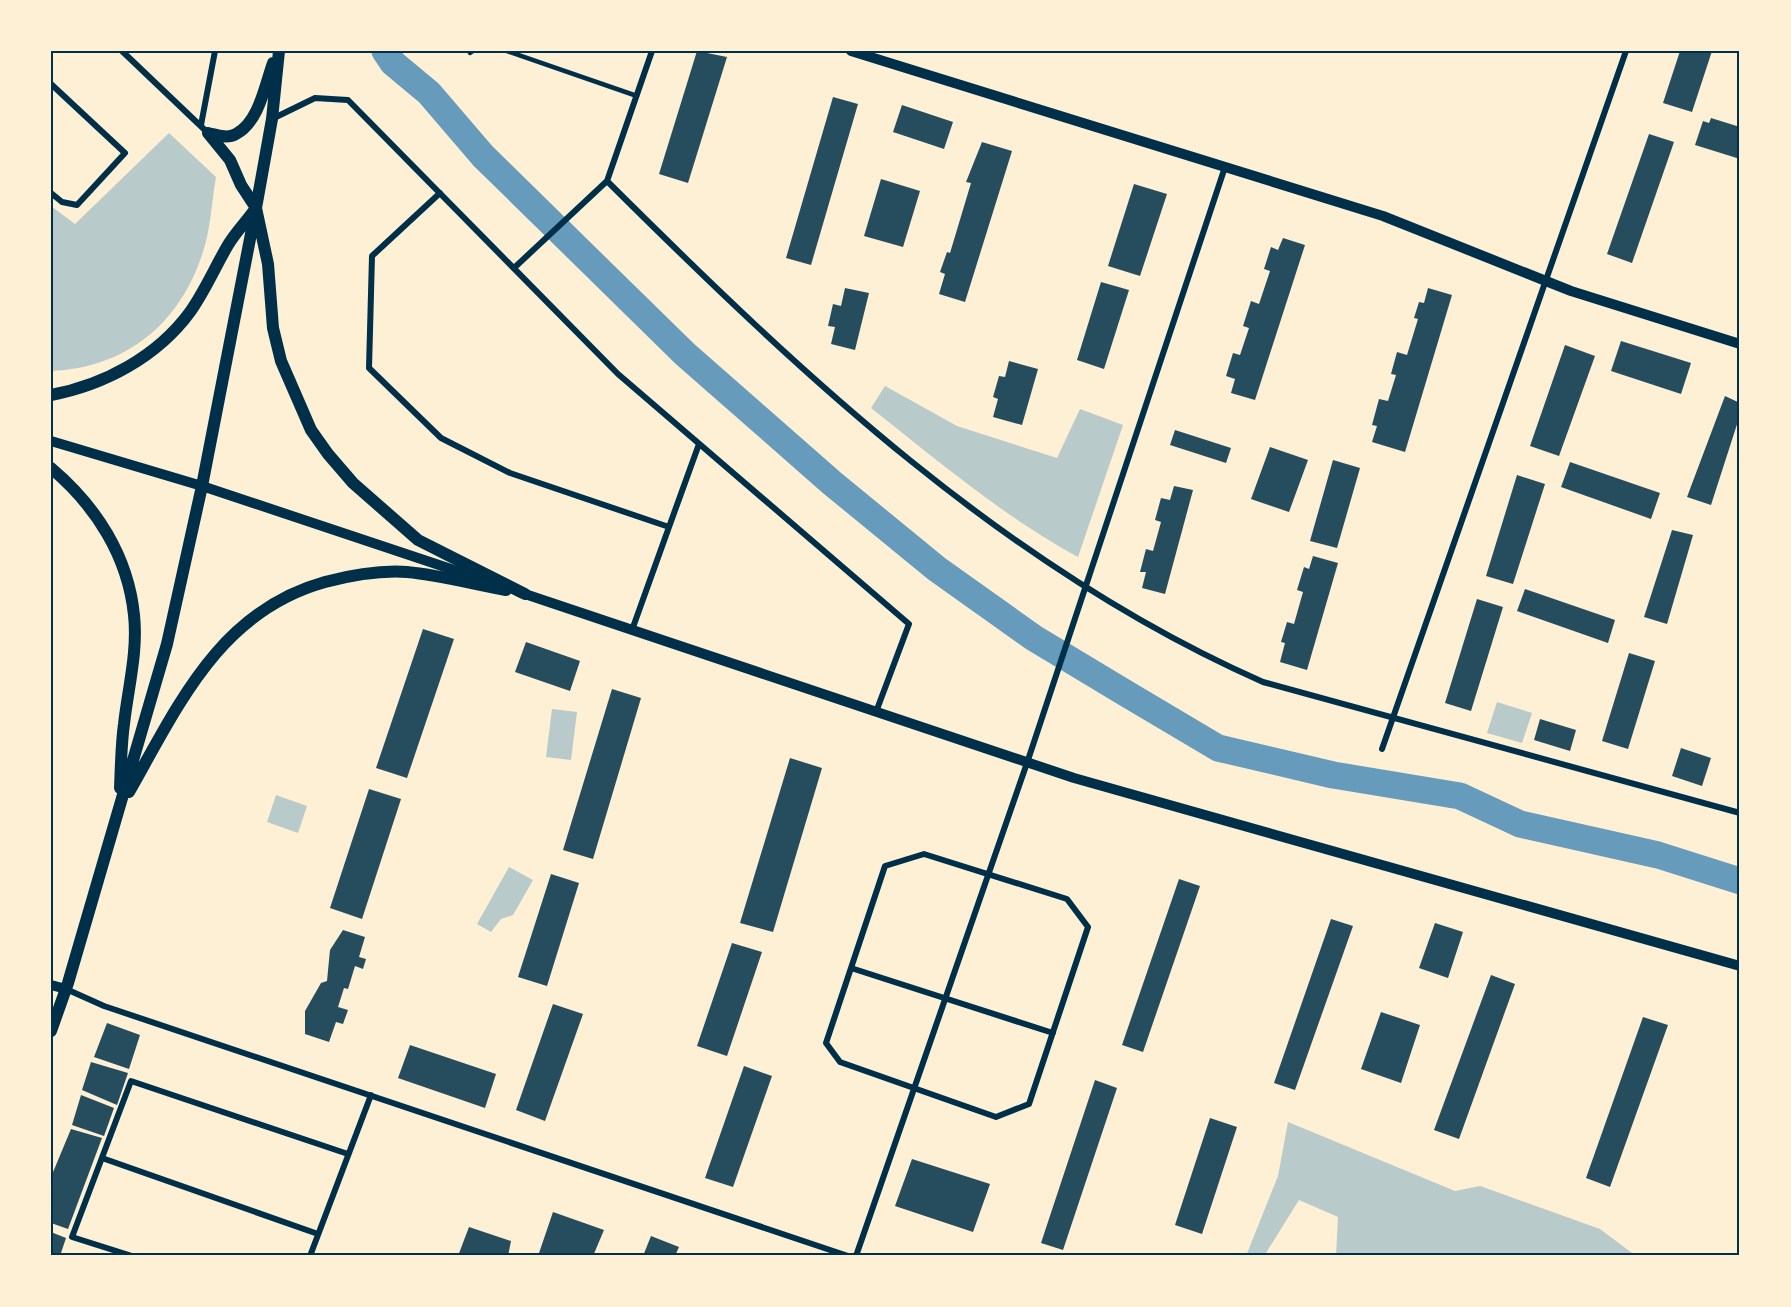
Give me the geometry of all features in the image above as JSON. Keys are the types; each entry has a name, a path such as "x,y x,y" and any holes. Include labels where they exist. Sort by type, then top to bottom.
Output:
{"main road":[{"path":"204,129 224,137 236,134 248,123 259,103 278,51"},
{"path":"51,1031 66,989 167,645 202,486 256,208 272,119 278,51"},
{"path":"204,129 230,160 241,185 256,208 268,264 273,328 281,361 311,430 327,454 379,508 418,540 525,594"},
{"path":"51,395 84,388 114,375 165,339 189,314 229,243 256,208"},
{"path":"51,468 96,515 114,544 126,575 134,616 135,653 123,725 118,810"},
{"path":"118,810 179,702 211,657 230,636 284,596 344,577 375,572 428,575 525,594"}],"street":[{"path":"122,51 204,129"},
{"path":"204,129 215,51"},
{"path":"514,268 607,181 652,51"},
{"path":"851,51 886,56 1383,216 1571,291 1740,344"},
{"path":"1382,749 1626,51"},
{"path":"51,84 125,153 78,205 62,202 51,193"},
{"path":"272,119 315,98 348,100 618,374 909,624 876,712"},
{"path":"856,1256 1027,763 1225,166"},
{"path":"607,181 695,268 879,435 957,498 1085,587 1209,658 1263,682 1740,813"},
{"path":"440,193 372,256 369,368 441,438 510,473 669,527"},
{"path":"51,441 202,486 1027,763 1740,966"},
{"path":"632,630 699,444"},
{"path":"924,854 1067,899 1088,927 1029,1104 996,1117 840,1062 826,1043 850,968 885,866 924,854"},
{"path":"850,968 1053,1033"},
{"path":"51,985 66,989 104,1006 848,1256"},
{"path":"132,1256 72,1237 131,1081 348,1154"},
{"path":"310,1256 371,1095"},
{"path":"102,1158 318,1234"}],"lane":[{"path":"507,51 637,96"}],"shaded area":[{"path":"169,133 216,177 207,237 196,272 168,317 128,350 105,361 79,368 51,371 51,206 75,224"},
{"path":"885,386 957,426 1057,458 1080,409 1123,425 1078,557 997,506 871,408"},
{"path":"1497,702 1532,713 1522,743 1487,733"},
{"path":"552,709 577,712 571,760 546,757"},
{"path":"276,795 307,806 298,833 267,822"},
{"path":"509,867 533,880 513,915 501,919 491,932 477,924"},
{"path":"1288,1122 1455,1191 1480,1186 1600,1229 1636,1256 1336,1256 1338,1217 1299,1200 1264,1256 1246,1256 1278,1176"}],"building":[{"path":"697,51 727,57 688,183 659,174"},
{"path":"1680,51 1712,51 1692,112 1663,103"},
{"path":"833,97 858,104 811,265 786,258"},
{"path":"902,105 953,122 944,149 893,132"},
{"path":"1711,118 1740,127 1740,159 1695,145 1703,121 1709,123"},
{"path":"1649,134 1674,142 1632,263 1607,254"},
{"path":"982,142 1012,151 965,302 939,294 945,274 940,272 947,252 950,253 971,183 966,182"},
{"path":"881,179 920,191 903,247 864,236"},
{"path":"1134,184 1167,194 1140,276 1108,266"},
{"path":"1283,238 1305,245 1255,400 1231,393 1235,379 1226,376 1233,353 1240,355 1249,328 1243,326 1251,301 1259,304 1270,271 1264,269 1271,247 1278,250"},
{"path":"1101,282 1129,290 1104,369 1077,360"},
{"path":"845,288 869,293 855,350 831,344 835,327 828,326 833,304 841,306"},
{"path":"1428,288 1452,295 1405,452 1372,442 1377,426 1372,425 1379,399 1388,401 1396,375 1391,374 1397,352 1407,355 1418,319 1414,318 1419,302 1424,303"},
{"path":"1621,341 1691,363 1681,394 1611,371"},
{"path":"1565,345 1595,356 1559,456 1530,446"},
{"path":"1009,361 1038,369 1022,425 993,417 998,399 993,397 999,376 1005,377"},
{"path":"1725,396 1740,403 1740,415 1711,505 1687,497"},
{"path":"1175,430 1231,448 1226,463 1170,445"},
{"path":"1270,447 1308,460 1289,512 1251,499"},
{"path":"1333,460 1360,468 1337,548 1310,541"},
{"path":"1570,462 1660,493 1651,519 1561,487"},
{"path":"1517,475 1545,484 1513,584 1486,576"},
{"path":"1174,486 1193,490 1165,594 1142,588 1146,572 1140,572 1146,549 1153,551 1161,522 1155,520 1161,498 1170,500"},
{"path":"1672,530 1693,535 1667,624 1644,617"},
{"path":"1313,556 1338,563 1307,670 1280,662 1285,643 1281,642 1287,622 1294,624 1303,592 1297,590 1304,567 1309,569"},
{"path":"1525,589 1615,620 1608,643 1517,611"},
{"path":"1477,599 1503,607 1471,711 1445,703"},
{"path":"423,629 454,639 407,778 376,768"},
{"path":"526,642 580,661 570,691 515,672"},
{"path":"1629,653 1655,661 1628,749 1602,741"},
{"path":"612,689 641,698 593,859 563,850"},
{"path":"1540,719 1576,730 1570,751 1534,740"},
{"path":"1681,748 1711,758 1702,786 1672,776"},
{"path":"790,758 822,768 773,932 740,923"},
{"path":"369,789 401,799 362,919 330,908"},
{"path":"551,874 579,883 547,986 518,977"},
{"path":"1179,879 1200,886 1143,1052 1122,1045"},
{"path":"1331,919 1353,926 1295,1090 1274,1083"},
{"path":"1435,923 1463,932 1448,978 1419,968"},
{"path":"343,930 365,937 359,957 366,959 363,969 355,966 348,989 344,988 338,1007 348,1010 343,1024 336,1022 329,1042 305,1034 305,1011 321,983 327,981 330,950"},
{"path":"732,943 762,952 727,1056 697,1046"},
{"path":"1491,975 1515,984 1459,1139 1434,1130"},
{"path":"553,1004 583,1014 545,1121 516,1110"},
{"path":"1381,1012 1420,1025 1401,1083 1361,1069"},
{"path":"1643,1017 1668,1025 1610,1187 1586,1178"},
{"path":"107,1023 140,1035 129,1069 94,1057"},
{"path":"410,1045 496,1074 485,1108 398,1078"},
{"path":"91,1062 128,1073 117,1105 82,1090"},
{"path":"744,1066 772,1076 733,1187 705,1178"},
{"path":"1095,1080 1117,1088 1063,1250 1041,1243"},
{"path":"81,1095 114,1108 104,1136 72,1125"},
{"path":"1210,1118 1237,1127 1202,1234 1175,1225"},
{"path":"71,1129 102,1138 68,1229 51,1223 51,1177"},
{"path":"912,1159 990,1184 973,1232 895,1206"},
{"path":"553,1212 604,1230 593,1256 538,1256"},
{"path":"469,1227 511,1241 508,1256 458,1256"},
{"path":"51,1232 66,1238 60,1256 51,1256"},
{"path":"651,1236 679,1247 675,1256 643,1256"}],"waterway":[{"path":"385,51 393,63 429,93 483,156 685,354 832,483 937,569 1034,638 1218,748 1333,775 1460,796 1520,824 1658,855 1740,881"}]}
